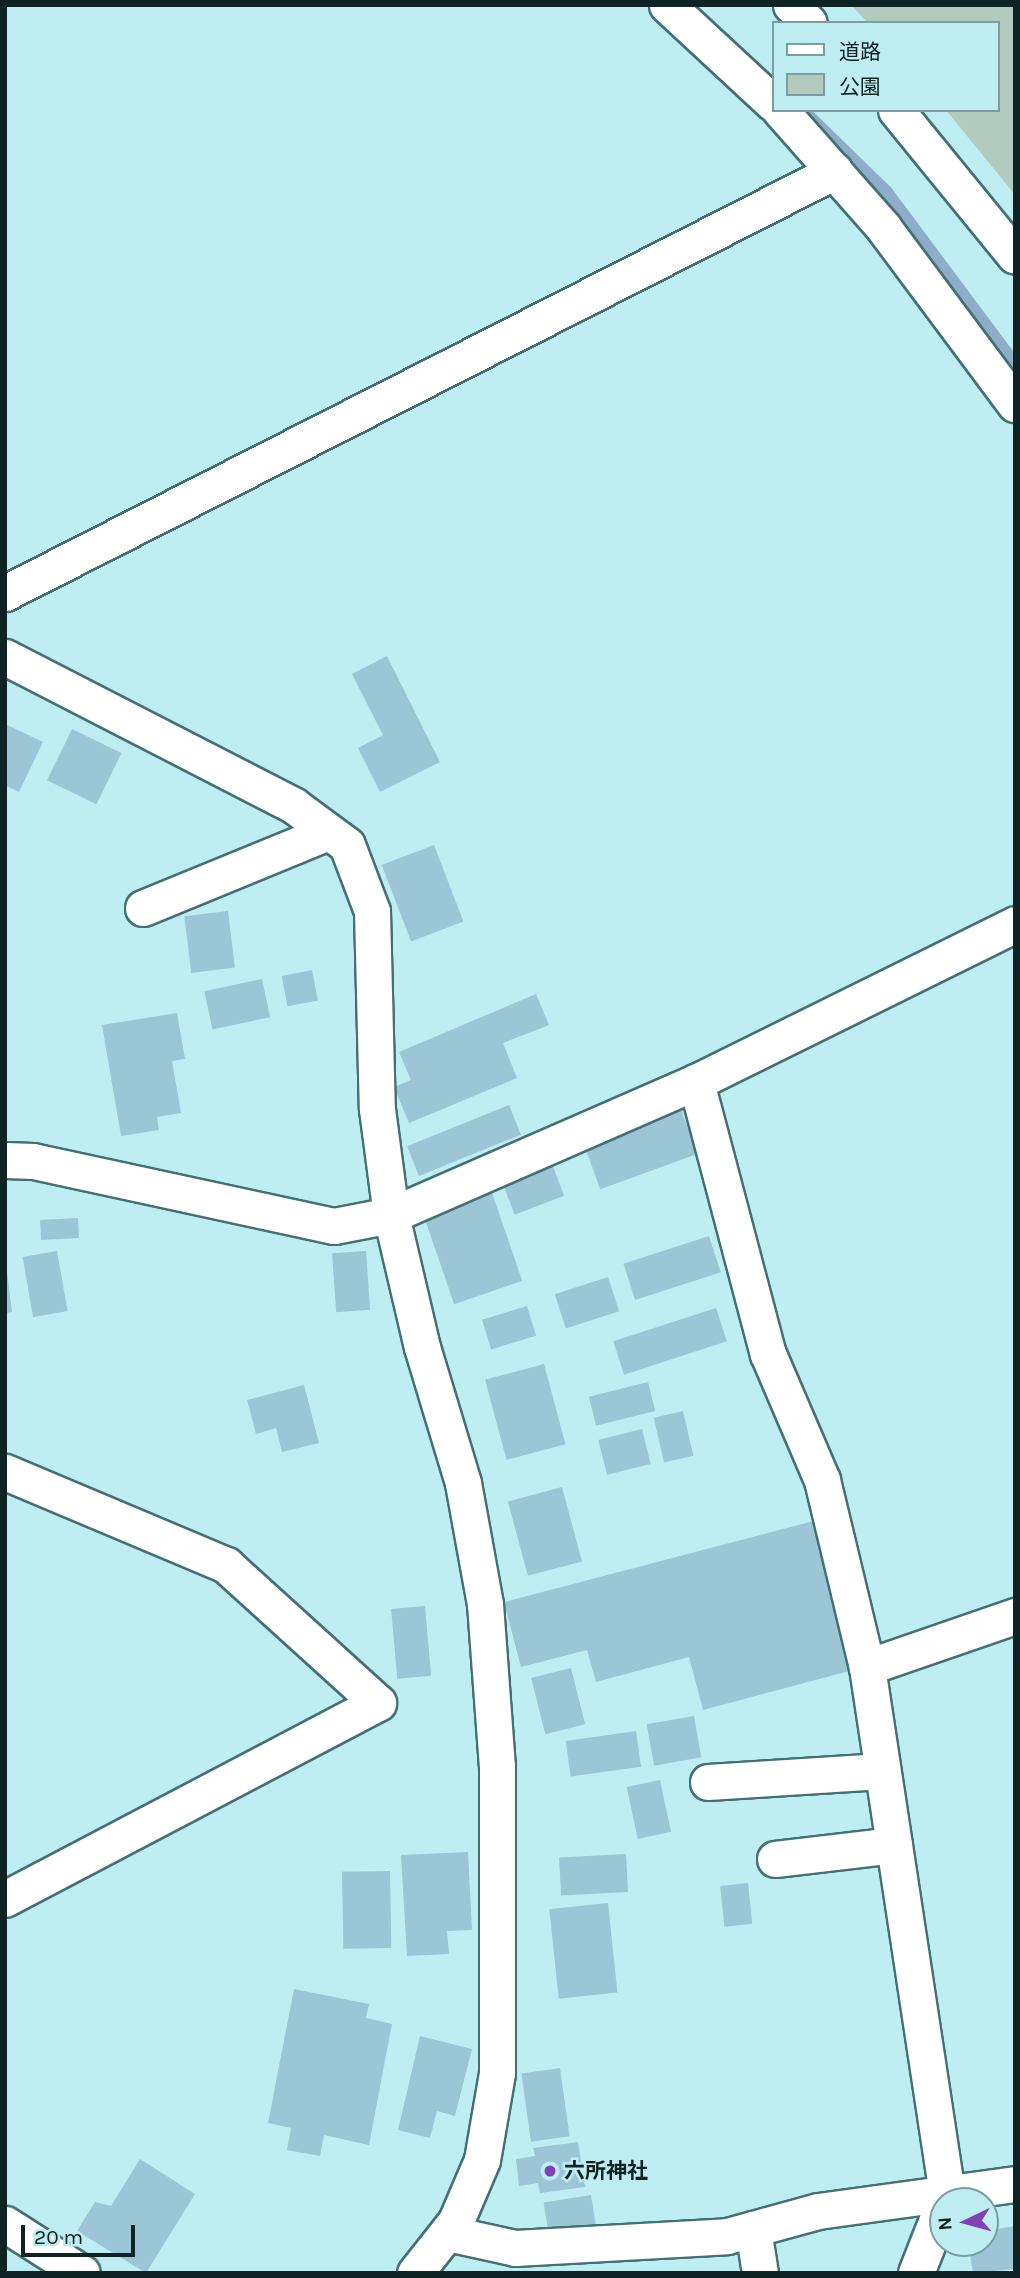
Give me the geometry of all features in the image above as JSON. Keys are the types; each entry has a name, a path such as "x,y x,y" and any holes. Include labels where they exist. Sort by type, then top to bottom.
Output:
{"street":[{"path":"667,5 772,102"},
{"path":"791,5 808,21"},
{"path":"782,112 883,227 1015,404"},
{"path":"898,112 1015,256"},
{"path":"5,593 835,171"},
{"path":"5,657 293,805 347,845 372,911 377,1110 390,1215 422,1347 463,1483 485,1604 497,1766 497,2073 482,2160 447,2233 415,2273"},
{"path":"143,908 328,832"},
{"path":"5,1160 33,1160 334,1226 390,1215 696,1082 1015,924"},
{"path":"696,1082 768,1354 822,1480 867,1667 943,2187"},
{"path":"5,1472 226,1565 378,1703 5,1899"},
{"path":"867,1667 1015,1616"},
{"path":"708,1783 882,1771"},
{"path":"775,1859 894,1845"},
{"path":"447,2233 566,2259 727,2236 818,2211 929,2201"},
{"path":"5,2224 82,2273"},
{"path":"753,2229 760,2273"},
{"path":"916,2273 929,2240"}],"green space":[{"path":"851,5 1015,5 1015,195 948,112 999,112 999,21 866,21"}],"building":[{"path":"387,656 440,762 380,792 358,748 383,735 352,674"},
{"path":"5,724 43,742 19,792 5,785"},
{"path":"72,729 121,753 96,804 47,780"},
{"path":"434,845 463,922 411,942 382,865"},
{"path":"228,911 235,968 191,973 184,916"},
{"path":"312,970 318,1000 287,1006 282,976"},
{"path":"262,979 270,1017 212,1029 204,991"},
{"path":"536,994 549,1025 503,1043 517,1078 409,1123 394,1087 411,1080 399,1052"},
{"path":"177,1013 185,1059 172,1061 181,1113 157,1117 159,1130 121,1136 102,1025"},
{"path":"509,1105 521,1135 419,1176 407,1146"},
{"path":"680,1107 697,1154 600,1189 583,1142"},
{"path":"552,1164 564,1196 515,1215 503,1183"},
{"path":"491,1190 522,1281 454,1304 423,1213"},
{"path":"78,1218 79,1238 41,1240 40,1220"},
{"path":"709,1236 721,1272 635,1300 623,1264"},
{"path":"57,1251 68,1311 33,1317 23,1257"},
{"path":"366,1251 370,1310 336,1312 332,1253"},
{"path":"7,1272 12,1312 5,1313 5,1273"},
{"path":"608,1277 619,1311 566,1329 555,1294"},
{"path":"527,1306 536,1336 491,1349 482,1320"},
{"path":"716,1308 727,1341 624,1375 613,1341"},
{"path":"544,1364 565,1444 507,1460 485,1380"},
{"path":"648,1382 655,1411 596,1426 589,1397"},
{"path":"304,1385 319,1443 282,1452 276,1428 256,1434 247,1400"},
{"path":"683,1411 693,1456 664,1463 654,1418"},
{"path":"642,1429 651,1464 607,1475 598,1440"},
{"path":"562,1487 582,1561 528,1576 508,1501"},
{"path":"814,1521 853,1670 703,1710 689,1657 596,1682 587,1650 521,1667 504,1602"},
{"path":"425,1606 431,1676 397,1679 391,1609"},
{"path":"571,1668 585,1724 545,1734 531,1678"},
{"path":"694,1716 701,1757 654,1766 647,1724"},
{"path":"636,1731 641,1767 571,1777 566,1741"},
{"path":"660,1780 671,1832 638,1839 627,1787"},
{"path":"468,1852 472,1930 447,1931 449,1954 407,1956 401,1855"},
{"path":"626,1854 628,1892 561,1895 559,1858"},
{"path":"390,1871 391,1948 343,1949 342,1872"},
{"path":"748,1883 752,1924 724,1927 720,1886"},
{"path":"608,1903 617,1993 559,1999 549,1909"},
{"path":"294,1989 369,2004 366,2018 392,2024 369,2145 324,2135 320,2156 287,2150 291,2128 268,2123"},
{"path":"420,2036 472,2049 455,2116 437,2111 430,2138 398,2130"},
{"path":"560,2068 570,2136 531,2142 521,2073"},
{"name":"六所神社","path":"578,2142 585,2187 540,2193 538,2183 519,2186 516,2159 535,2156 533,2148"},
{"path":"140,2159 195,2194 146,2273 77,2231 95,2202 111,2206"},
{"path":"591,2195 596,2227 549,2234 544,2203"},
{"path":"1015,2226 1015,2269 973,2273 970,2257 999,2257 999,2229"}],"waterway":[{"path":"805,112 887,192 1015,364"}],"place":[{"name":"六所神社","path":"550,2171"}]}
